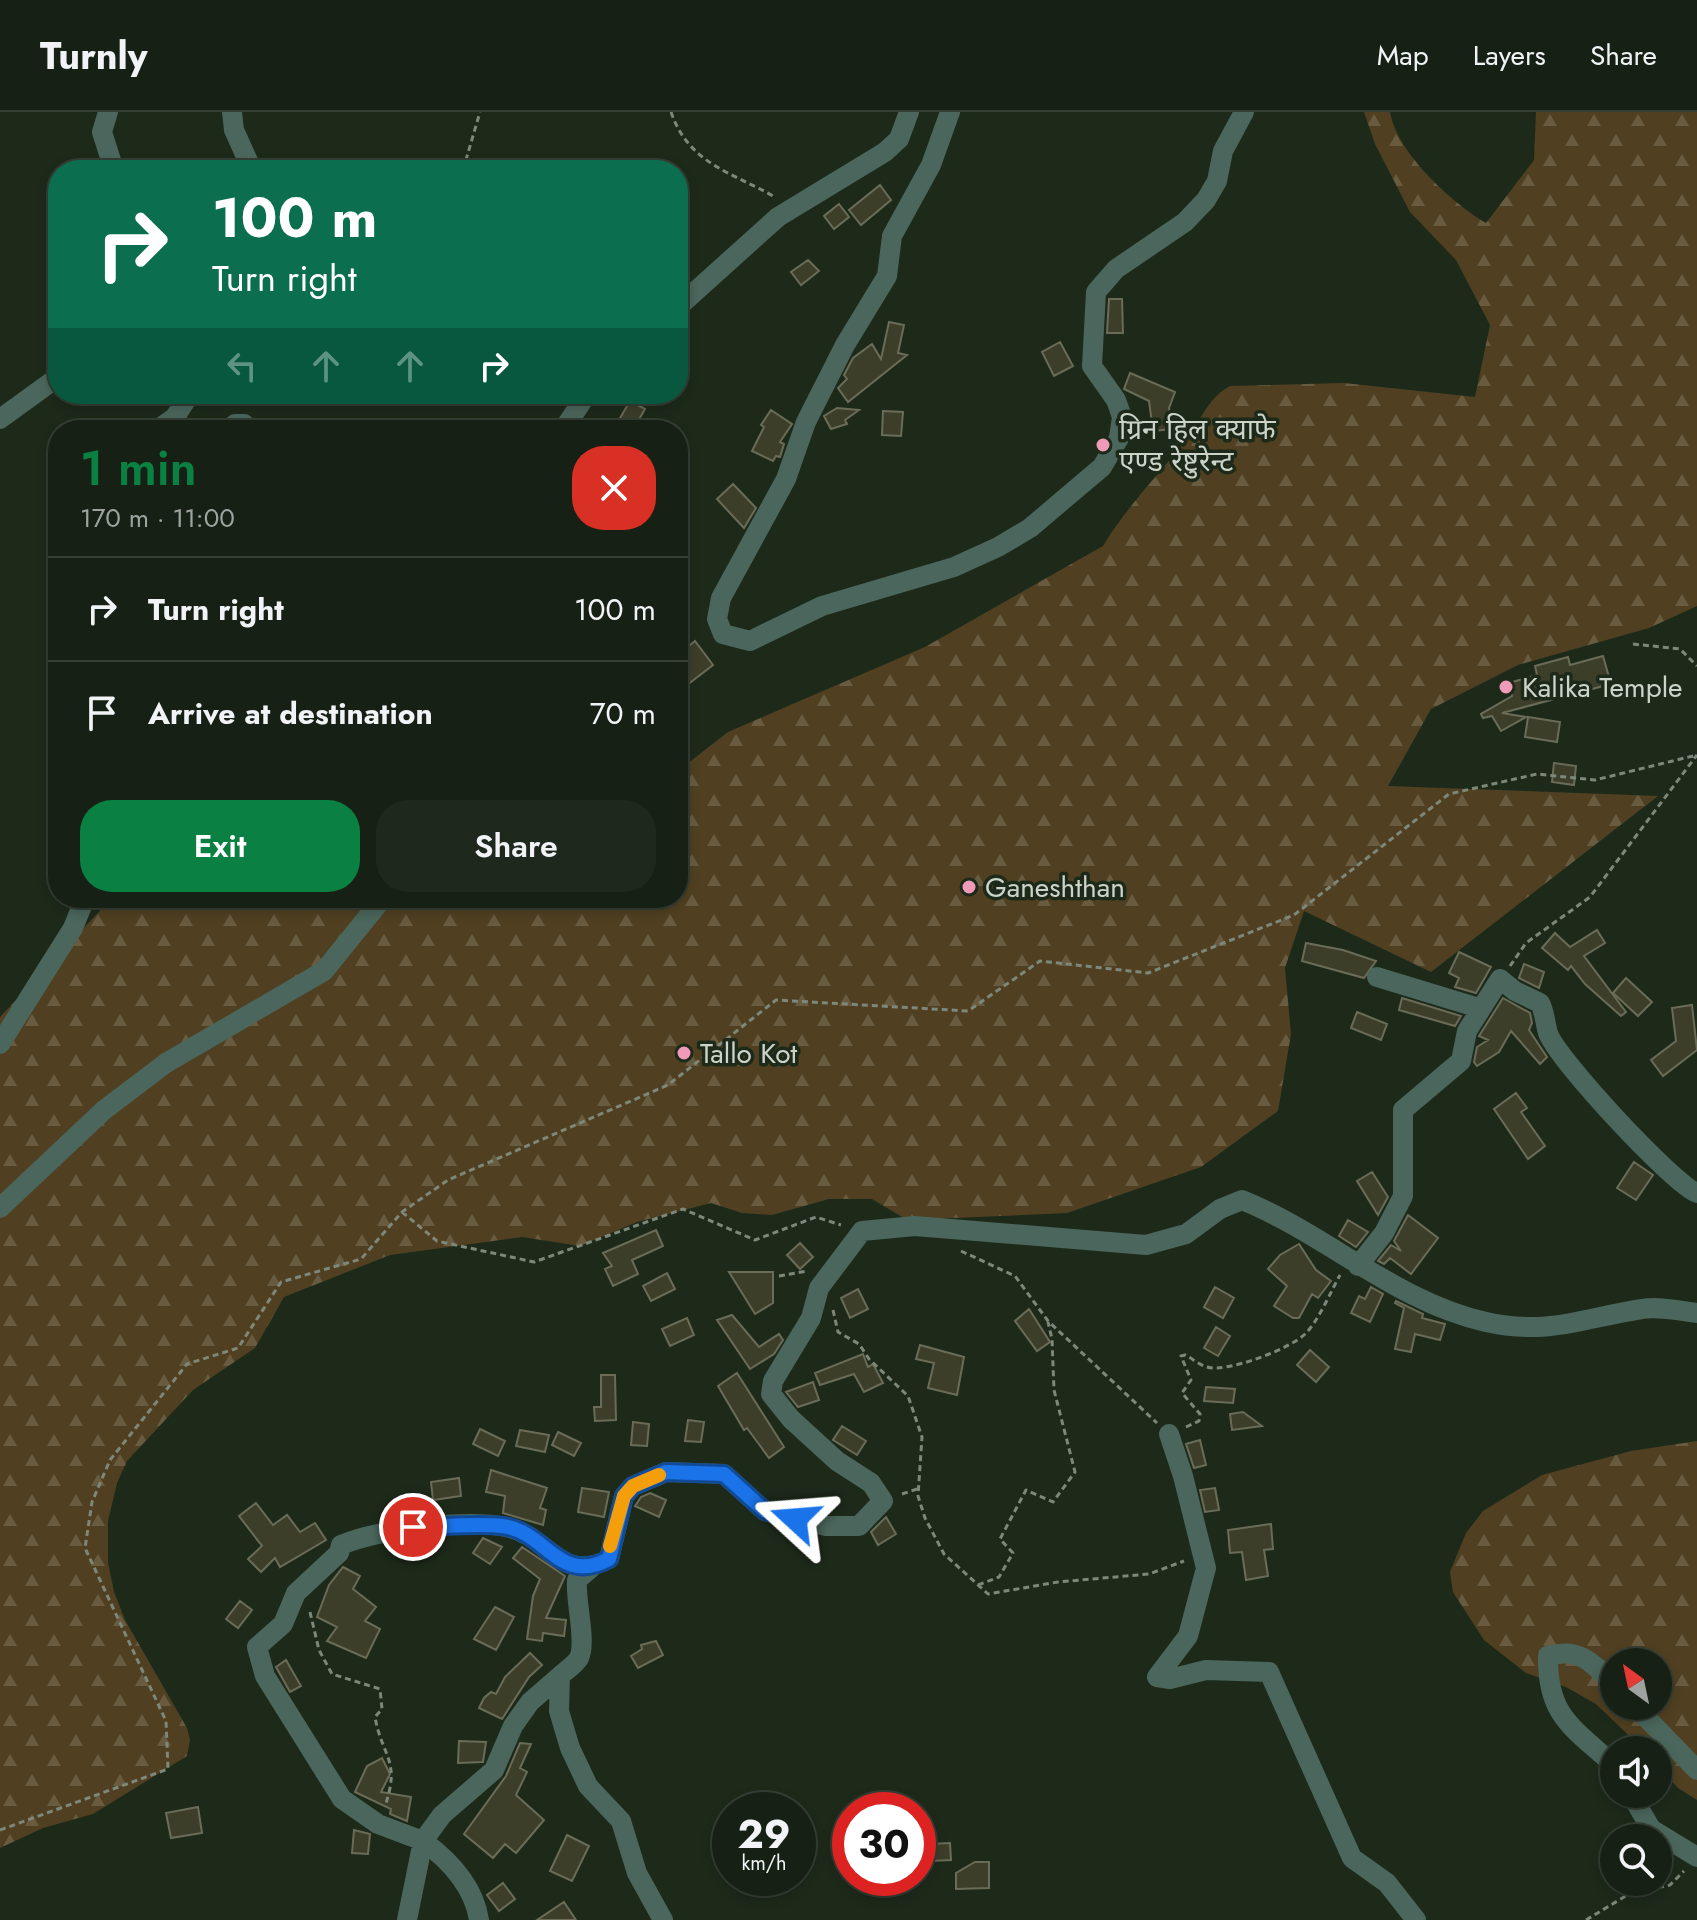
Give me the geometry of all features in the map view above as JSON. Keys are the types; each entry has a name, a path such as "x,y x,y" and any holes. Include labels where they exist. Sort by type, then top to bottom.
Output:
{"street":[{"path":"108,112 102,132 111,160"},
{"path":"688,298 793,207 885,152 899,139 909,112"},
{"path":"950,112 931,165 892,236 887,276 806,422 786,479 721,598 717,619 723,634 750,641 822,606 954,567 984,554 1030,528 1102,467 1119,438 1122,417 1116,400 1092,366 1096,292 1116,269 1185,222 1206,200 1217,181 1223,151 1244,112"},
{"path":"233,121 235,160"},
{"path":"233,121 248,160"},
{"path":"0,419 48,384"},
{"path":"171,420 183,404"},
{"path":"0,1044 73,928 81,908"},
{"path":"0,1208 104,1110 166,1063 324,971 375,908"},
{"path":"1377,977 1479,1008"},
{"path":"1354,1263 1384,1233 1403,1196 1403,1110 1461,1061 1467,1031 1500,979 1515,991 1540,1003 1548,1035 1590,1088 1630,1135 1697,1193"},
{"path":"407,1920 423,1841 442,1815 494,1770 513,1726 530,1702 579,1658 583,1636 575,1603 577,1580 609,1559 624,1496 633,1486 666,1472 724,1474 765,1511 826,1526 859,1526 883,1501 871,1483 837,1461 791,1419 771,1394 773,1381 811,1318 819,1288 862,1231 915,1226 1146,1245 1186,1234 1220,1209 1242,1200 1278,1215 1354,1263 1435,1304 1486,1322 1551,1329 1646,1308 1697,1313"},
{"path":"1169,1434 1206,1568 1188,1636 1157,1677 1170,1679 1206,1670 1269,1672 1352,1858 1387,1883 1416,1920"},
{"path":"479,1920 476,1899 442,1855 423,1841 378,1824 342,1799 265,1676 257,1647 283,1624 296,1593 339,1553 341,1545 361,1536 413,1527 504,1526 527,1534 557,1559 576,1567 591,1568"},
{"path":"1600,1671 1592,1663 1567,1651 1548,1656 1548,1680 1559,1714 1600,1752"},
{"path":"560,1676 559,1711 570,1748 588,1786 621,1821 637,1873 663,1920"},
{"path":"1649,1720 1697,1770"},
{"path":"1639,1808 1651,1829 1697,1857"}],"path":[{"path":"466,160 480,112"},
{"path":"671,112 678,132 702,160 793,207"},
{"path":"1633,644 1680,649 1697,666"},
{"path":"0,1830 168,1769 166,1721 85,1548 92,1502 110,1460 187,1364 238,1348 281,1282 361,1259 402,1212 448,1180 668,1085 776,1000 968,1011 1040,961 1148,973 1294,915 1449,794 1537,774 1595,780 1697,755"},
{"path":"1500,979 1526,943 1598,888 1697,755"},
{"path":"402,1212 437,1241 534,1262 683,1209 755,1240 816,1217 862,1231"},
{"path":"948,1247 1015,1276 1048,1321 1169,1434 1199,1421 1198,1409 1182,1393 1191,1380 1181,1356 1185,1355 1205,1367 1240,1366 1305,1335 1354,1263"},
{"path":"779,1276 809,1271 828,1277 838,1332 859,1344 869,1359 908,1396 922,1437 918,1496 925,1518 944,1554 988,1594 1058,1582 1109,1580 1149,1574 1202,1554"},
{"path":"978,1585 999,1577 1013,1553 1000,1539 1026,1490 1053,1502 1075,1472 1054,1390 1052,1339 1048,1321"},
{"path":"296,1593 312,1616 319,1650 332,1674 380,1689 382,1709 375,1717 389,1756 393,1783 378,1824"},
{"path":"1586,1920 1629,1894 1670,1885 1697,1857"}],"green space":[{"path":"1364,112 1390,112 1403,144 1414,160 1457,203 1486,223 1534,160 1536,112 1697,112 1697,606 1649,628 1518,665 1431,709 1388,786 1658,796 1431,972 1304,911 1285,968 1291,1034 1278,1111 1201,1167 1067,1213 907,1220 872,1199 829,1199 772,1215 742,1213 711,1203 637,1222 580,1246 522,1237 390,1255 284,1297 255,1348 193,1390 127,1461 117,1483 108,1521 108,1562 114,1592 125,1620 187,1728 190,1740 187,1756 93,1814 43,1828 0,1848 0,1017 103,908 688,908 688,763 728,732 925,647 1103,546 1222,391 1230,386 1344,383 1475,397 1490,325 1456,260 1410,212 1375,144"},
{"path":"1697,1441 1697,1800 1672,1781 1672,1736 1629,1736 1613,1720 1672,1720 1672,1648 1600,1648 1600,1708 1566,1687 1526,1673 1484,1640 1453,1592 1450,1572 1466,1533 1483,1511 1542,1475 1631,1451"}],"building":[{"path":"880,185 891,200 861,225 849,210"},
{"path":"839,204 849,217 834,229 824,216"},
{"path":"808,260 819,271 801,285 791,272"},
{"path":"1109,299 1122,299 1123,333 1107,333"},
{"path":"889,322 904,325 898,353 907,355 848,402 838,388 847,379 844,375 853,358 872,344 881,359"},
{"path":"1060,342 1073,366 1054,376 1042,352"},
{"path":"1130,373 1175,392 1169,408 1172,429 1153,431 1149,401 1124,389"},
{"path":"628,404 645,409 639,420 619,420"},
{"path":"837,408 859,410 845,420 847,424 831,429 824,416"},
{"path":"771,410 792,424 780,442 784,444 780,457 776,456 773,461 752,451 764,427 761,425"},
{"path":"883,411 903,412 901,436 882,435"},
{"path":"733,484 756,508 744,528 717,499"},
{"path":"695,641 713,665 688,684 688,647"},
{"path":"1603,656 1611,684 1502,713 1526,717 1501,731 1492,716 1483,718 1481,714 1512,696 1509,683 1537,675 1535,666 1568,657 1570,665"},
{"path":"1528,717 1560,722 1557,742 1525,737"},
{"path":"1554,763 1576,766 1574,785 1552,782"},
{"path":"1597,930 1605,943 1584,956 1626,1012 1621,1016 1585,984 1571,966 1568,970 1542,948 1555,933 1570,947"},
{"path":"1306,943 1343,950 1376,961 1364,978 1302,961"},
{"path":"1459,952 1491,967 1476,993 1455,987 1459,978 1449,973"},
{"path":"1524,964 1544,972 1539,988 1519,978"},
{"path":"1626,978 1652,1002 1638,1016 1613,993"},
{"path":"1402,998 1461,1016 1455,1026 1399,1010"},
{"path":"1503,998 1530,1013 1532,1023 1529,1030 1547,1057 1540,1064 1511,1031 1499,1052 1477,1066 1474,1062 1477,1047 1488,1040 1479,1036"},
{"path":"1692,1005 1697,1050 1663,1076 1651,1060 1676,1041 1672,1008"},
{"path":"1357,1012 1387,1024 1381,1040 1351,1028"},
{"path":"1516,1093 1527,1108 1521,1112 1545,1146 1528,1159 1494,1109"},
{"path":"1634,1162 1653,1175 1636,1200 1617,1188"},
{"path":"1372,1172 1388,1197 1378,1215 1357,1181"},
{"path":"1408,1215 1438,1238 1411,1274 1390,1258 1384,1264 1378,1261 1391,1245 1401,1251 1394,1241"},
{"path":"1348,1220 1368,1232 1356,1247 1339,1236"},
{"path":"656,1230 663,1246 632,1260 638,1274 613,1286 605,1269 612,1266 603,1253"},
{"path":"800,1243 813,1257 800,1269 787,1255"},
{"path":"1299,1244 1316,1270 1331,1281 1318,1298 1312,1294 1299,1318 1293,1318 1274,1306 1287,1286 1268,1269 1280,1255"},
{"path":"729,1272 773,1272 773,1303 755,1314"},
{"path":"667,1273 675,1289 651,1301 643,1286"},
{"path":"1215,1287 1234,1298 1223,1318 1204,1307"},
{"path":"1371,1287 1383,1294 1370,1322 1351,1313 1359,1296 1365,1299"},
{"path":"858,1289 868,1309 850,1318 841,1298"},
{"path":"1396,1301 1423,1314 1422,1318 1445,1324 1440,1340 1415,1334 1411,1352 1395,1349 1404,1308"},
{"path":"1029,1309 1050,1342 1037,1351 1015,1321"},
{"path":"732,1315 759,1347 779,1334 783,1340 774,1354 750,1369 717,1320"},
{"path":"687,1318 694,1335 670,1346 662,1329"},
{"path":"1216,1327 1230,1336 1218,1356 1204,1348"},
{"path":"920,1345 964,1357 957,1395 928,1388 934,1363 916,1359"},
{"path":"1310,1350 1329,1367 1316,1382 1297,1365"},
{"path":"863,1354 868,1367 873,1364 883,1383 864,1392 854,1374 820,1385 815,1373"},
{"path":"737,1373 784,1447 769,1458 747,1428 744,1430 718,1386"},
{"path":"601,1375 615,1375 616,1420 595,1421 594,1407 601,1407"},
{"path":"813,1382 819,1400 798,1407 786,1392"},
{"path":"1206,1387 1235,1389 1233,1403 1204,1401"},
{"path":"1243,1412 1262,1426 1232,1430 1230,1414"},
{"path":"688,1420 704,1422 701,1442 685,1441"},
{"path":"633,1422 649,1424 647,1446 631,1445"},
{"path":"842,1426 866,1441 857,1455 833,1440"},
{"path":"480,1429 505,1441 498,1456 473,1444"},
{"path":"520,1430 549,1435 545,1452 516,1446"},
{"path":"558,1432 581,1443 574,1456 552,1445"},
{"path":"1200,1440 1206,1465 1194,1468 1186,1444"},
{"path":"491,1470 547,1488 540,1508 546,1510 543,1525 503,1513 505,1496 486,1492"},
{"path":"459,1478 461,1496 433,1500 431,1482"},
{"path":"582,1488 609,1492 604,1517 578,1512"},
{"path":"1215,1488 1219,1510 1205,1512 1200,1490"},
{"path":"650,1493 666,1500 659,1517 635,1506 641,1497"},
{"path":"256,1503 273,1525 287,1515 300,1532 315,1523 326,1540 280,1567 275,1558 261,1572 248,1559 262,1546 239,1516"},
{"path":"886,1517 896,1534 878,1545 871,1532"},
{"path":"1271,1524 1273,1549 1264,1550 1268,1576 1246,1580 1242,1552 1230,1553 1228,1530"},
{"path":"483,1538 502,1547 490,1564 473,1553"},
{"path":"522,1547 565,1576 546,1618 566,1620 564,1636 543,1633 542,1641 527,1639 533,1596 540,1579 513,1558"},
{"path":"343,1567 360,1576 353,1589 376,1607 365,1621 380,1629 366,1658 327,1641 337,1627 317,1617 329,1585"},
{"path":"240,1601 252,1610 238,1628 226,1619"},
{"path":"495,1607 514,1617 496,1650 474,1639"},
{"path":"656,1641 663,1655 638,1668 631,1656 642,1649 641,1645"},
{"path":"530,1653 542,1665 529,1677 502,1719 479,1708 484,1698 491,1692 496,1694 505,1677"},
{"path":"286,1660 301,1686 290,1692 276,1667"},
{"path":"459,1741 486,1742 483,1762 458,1763"},
{"path":"520,1743 531,1744 520,1768 527,1772 516,1795 544,1820 516,1853 505,1844 493,1858 464,1834 506,1776"},
{"path":"382,1758 390,1774 381,1792 411,1797 407,1821 390,1814 391,1809 355,1792 367,1766"},
{"path":"198,1807 202,1833 171,1838 166,1813"},
{"path":"354,1830 370,1834 368,1854 352,1853"},
{"path":"567,1835 589,1846 572,1881 550,1871"},
{"path":"950,1843 951,1860 936,1861 936,1844"},
{"path":"975,1862 989,1862 989,1888 956,1889 956,1873"},
{"path":"503,1883 515,1899 499,1911 487,1895"},
{"path":"564,1902 576,1920 537,1920"}],"slow traffic":[{"path":"610,1546 624,1496 633,1486 659,1475"}],"place":[{"name":"ग्रिन हिल क्याफे एण्ड रेष्टुरेन्ट","path":"1103,445"},
{"name":"Kalika Temple","path":"1506,687"},
{"name":"Ganeshthan","path":"969,887"},
{"name":"Tallo Kot","path":"684,1053"}],"route":[{"path":"413,1527 504,1526 527,1534 557,1559 576,1567 591,1568 609,1559 611,1540 624,1496 633,1486 666,1472 724,1474 765,1511 795,1519"}]}
